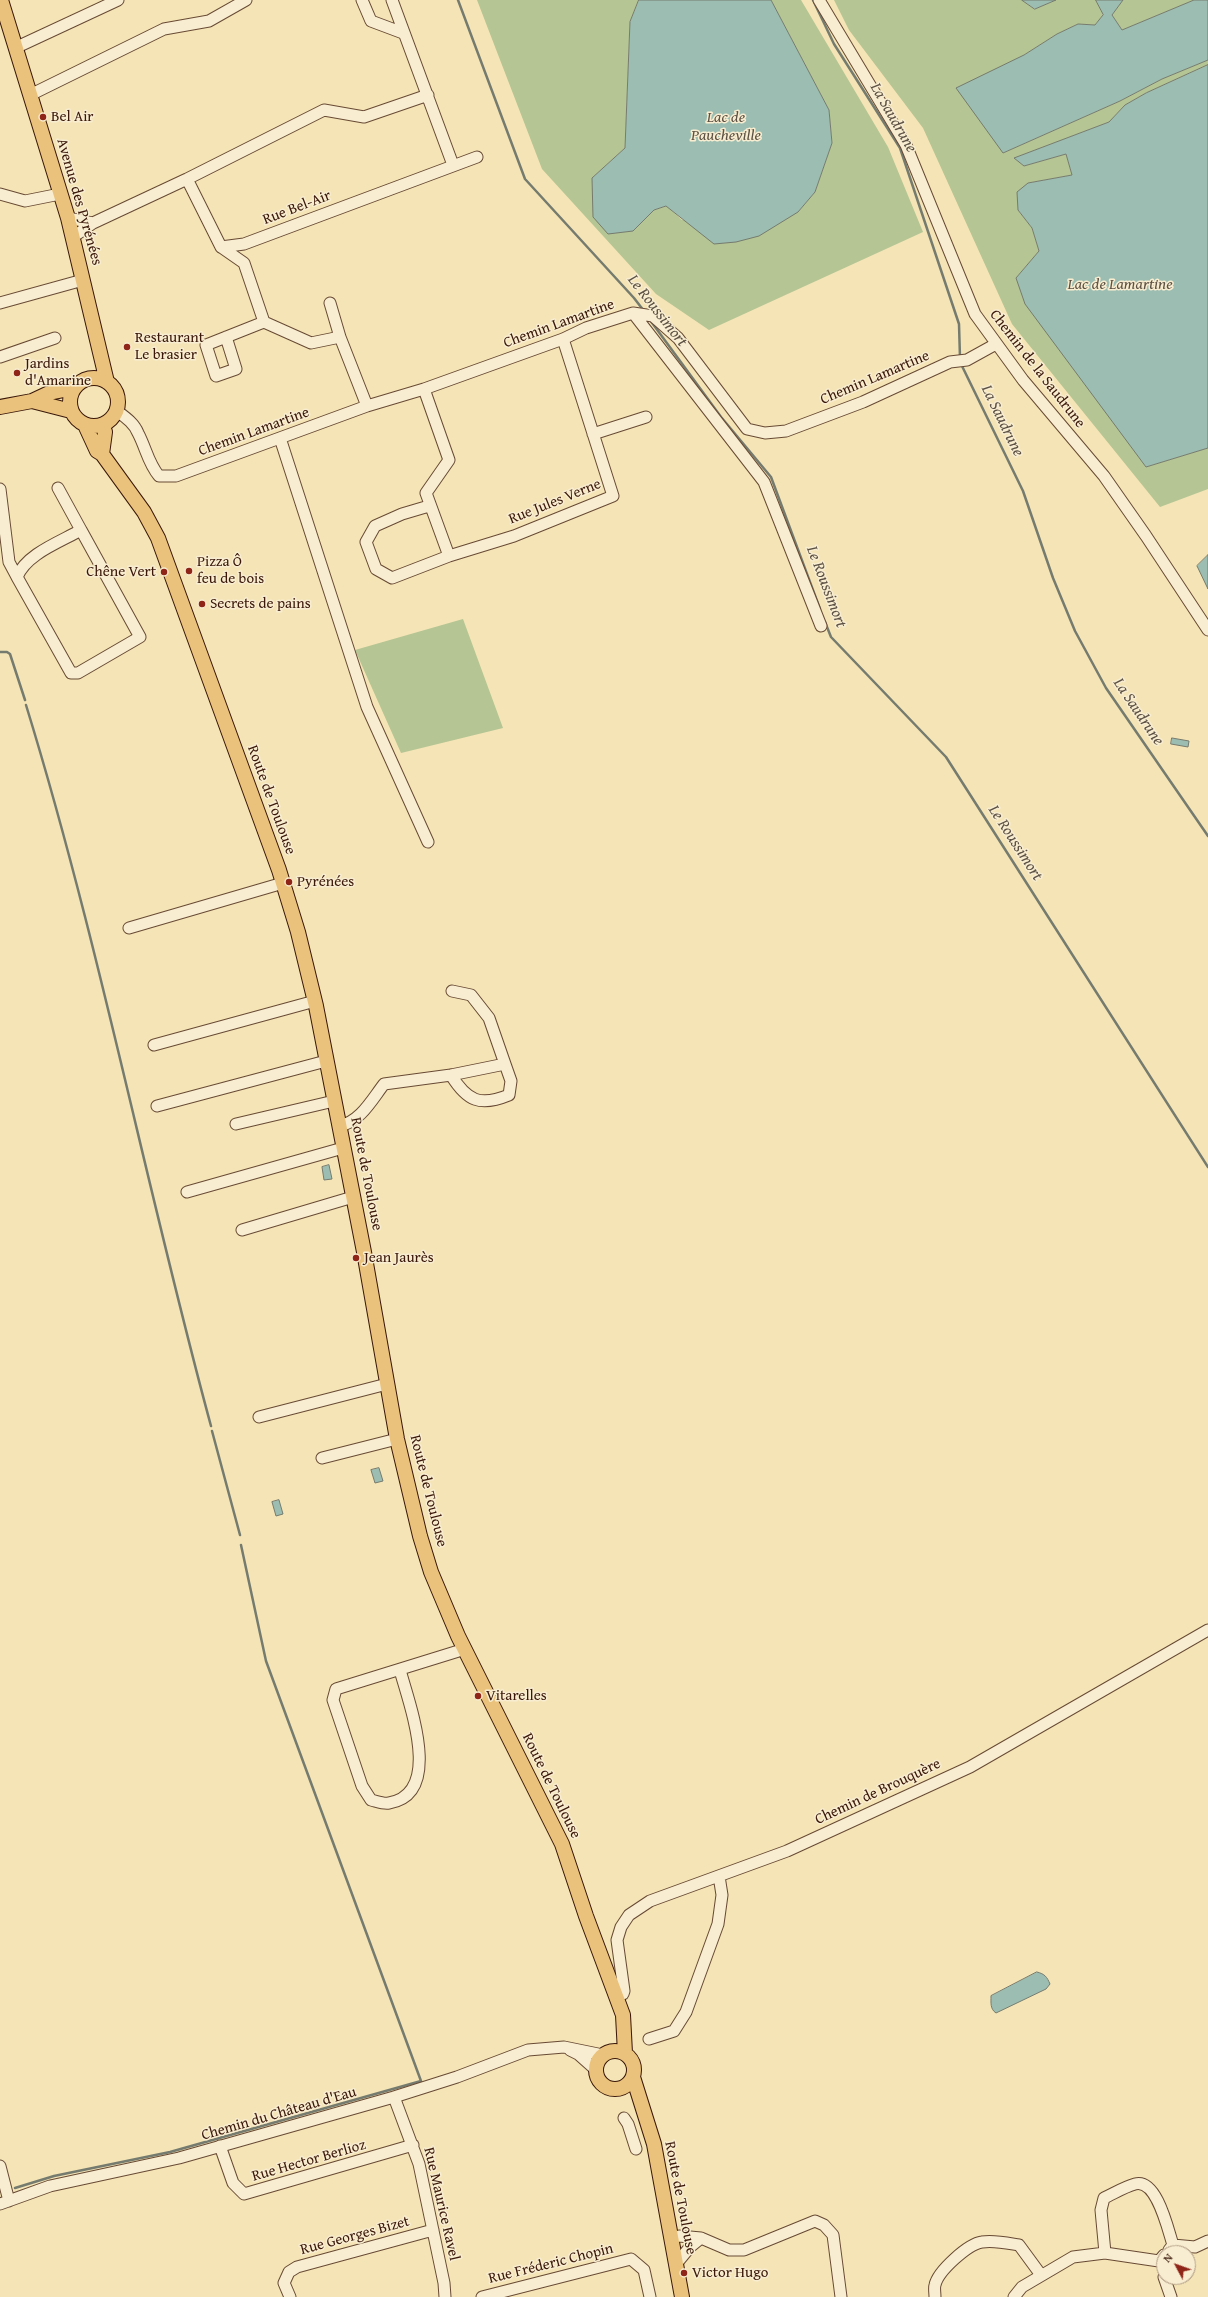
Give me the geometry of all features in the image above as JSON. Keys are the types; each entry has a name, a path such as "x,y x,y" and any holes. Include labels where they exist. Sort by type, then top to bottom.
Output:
{"main road":[{"name":"Avenue des Pyrénées","path":"1,0 68,218 107,382"},
{"name":"Avenue des Pyrénées","path":"90,378 95,368 98,346"},
{"path":"90,378 107,382 116,394 116,411 109,421 102,425 85,425 75,418 71,411 70,395 74,388 82,381 90,378"},
{"path":"0,407 32,401 49,393 74,388"},
{"path":"32,401 71,411"},
{"name":"Route de Toulouse","path":"85,425 97,451 102,454 144,512 158,538 283,883 298,932 315,1001 353,1197 397,1439 422,1543 431,1572 465,1649 562,1844 586,1916 623,2015 625,2053"},
{"path":"102,425 105,432 102,454"},
{"name":"Route de Toulouse","path":"606,2053 614,2045 617,2028 616,1996"},
{"path":"606,2053 625,2053 634,2066 633,2077 624,2086 618,2088 603,2084 596,2070 606,2053"},
{"name":"Route de Toulouse","path":"633,2077 648,2129 654,2144 682,2297"},
{"name":"Route de Toulouse","path":"618,2088 625,2093 648,2129"}],"street":[{"path":"15,48 118,0"},
{"path":"30,96 164,29 209,21 246,0"},
{"path":"362,0 371,21 403,33"},
{"path":"392,0 453,165"},
{"name":"Chemin de la Saudrune","path":"819,0 906,146 975,314 1022,380 1104,476 1146,536 1208,630"},
{"path":"73,237 94,223 187,179 324,110 364,117 428,95"},
{"name":"Rue Bel-Air","path":"221,247 244,244 477,156"},
{"path":"187,179 221,247 244,263 264,322"},
{"path":"0,194 26,201 60,194"},
{"path":"68,218 94,223"},
{"path":"0,303 83,280"},
{"path":"330,303 340,337 367,406"},
{"path":"633,313 764,482 821,626"},
{"name":"Chemin Lamartine","path":"116,411 132,423 138,433 151,467 159,476 176,476 367,406 424,389 562,339 586,328 633,313 653,316 682,343 747,429 765,433 786,430 863,402 950,362 967,360 996,344"},
{"path":"226,337 264,322 311,342 340,337"},
{"path":"0,357 55,338"},
{"name":"Rue Jules Verne","path":"449,556 514,536 613,496 562,339"},
{"path":"424,389 449,460 426,492 429,506 449,556 392,578 376,569 366,542 375,526 402,514 429,506"},
{"path":"593,434 646,417"},
{"path":"280,438 367,707 428,842"},
{"path":"0,489 9,562 71,673 78,673 140,637 58,488"},
{"path":"17,577 21,567 28,560 81,530"},
{"path":"8,551 20,560 28,560"},
{"path":"129,928 283,883"},
{"path":"451,1075 459,1088 472,1100 492,1102 509,1095 511,1081 489,1018 471,995 452,992"},
{"path":"154,1045 315,1001"},
{"path":"157,1106 326,1061"},
{"path":"339,1126 351,1123 359,1117 384,1084 451,1075 505,1064"},
{"path":"236,1124 334,1101"},
{"path":"187,1192 343,1148"},
{"path":"242,1230 353,1197"},
{"path":"259,1417 387,1384"},
{"path":"322,1458 397,1439"},
{"name":"Chemin de Brouquère","path":"616,1996 623,1994 624,1991 617,1940 621,1927 629,1915 650,1901 787,1851 970,1766 1208,1630"},
{"path":"400,1670 419,1748 420,1770 416,1786 403,1798 388,1803 370,1800 362,1786 333,1700 336,1689 465,1649"},
{"path":"649,2039 674,2031 686,2012 718,1924 722,1895 719,1876"},
{"path":"564,2047 578,2054 596,2070"},
{"name":"Chemin du Château d'Eau","path":"4,2202 50,2186 179,2158 394,2097 457,2077 528,2050 564,2047 606,2053"},
{"name":"Rue Maurice Ravel","path":"394,2097 412,2146 424,2186 444,2284 444,2297"},
{"path":"624,2118 628,2124 636,2149"},
{"name":"Rue Hector Berlioz","path":"220,2146 233,2183 244,2194 412,2146"},
{"path":"0,2166 4,2202"},
{"path":"1105,2253 1101,2210 1104,2198 1136,2183 1146,2186 1159,2201 1164,2245"},
{"path":"671,2238 678,2236 701,2238 729,2250 744,2250 804,2224 815,2221 824,2225 833,2235 841,2297"},
{"name":"Rue Georges Bizet","path":"290,2297 284,2283 289,2272 297,2267 432,2230"},
{"path":"676,2264 690,2247 701,2238"},
{"path":"1196,2247 1208,2241"},
{"path":"935,2297 934,2284 942,2271 954,2258 980,2242 1002,2242 1018,2245 1041,2275"},
{"path":"1014,2297 1022,2287 1073,2257 1105,2253 1156,2253"},
{"name":"Rue Fréderic Chopin","path":"482,2297 631,2259 644,2270 650,2297"},
{"path":"1167,2285 1171,2297"}],"green space":[{"path":"477,0 639,0 630,22 625,148 592,178 633,231 654,210 667,206 682,220 798,212 815,192 832,143 829,110 771,0 801,0 888,147 923,232 709,330 656,294 542,169"},
{"path":"834,0 1022,0 1035,9 1056,0 1096,0 1103,15 1095,25 1078,24 1057,34 1024,55 1003,153 1120,101 1162,79 1208,60 1208,65 1146,93 1125,105 1109,122 1015,158 1024,166 1066,154 1072,175 1028,183 1018,210 1032,228 1039,251 1016,278 1146,467 1208,448 1208,489 1160,507 1012,324 923,128 849,30"},
{"path":"1123,0 1194,0 1122,30 1112,15"},
{"path":"463,619 503,728 401,753 355,650"}],"water":[{"name":"Lac de Paucheville","path":"639,0 771,0 829,110 832,143 815,192 798,212 759,236 736,242 714,244 666,206 654,210 633,231 608,234 593,217 592,178 625,148 630,22"},
{"path":"1022,0 1056,0 1035,9"},
{"path":"1096,0 1123,0 1112,15 1122,30 1194,0 1208,0 1208,60 1162,79 1120,101 1003,153 956,88 1024,55 1057,34 1078,24 1095,25 1103,15"},
{"name":"Lac de Lamartine","path":"1208,65 1208,448 1146,467 1025,304 1016,278 1039,251 1032,228 1018,210 1017,192 1028,183 1072,175 1066,154 1024,166 1014,158 1109,122 1125,105 1146,93"},
{"path":"1208,555 1208,589 1197,566"},
{"path":"1172,738 1189,741 1188,747 1171,744"},
{"path":"329,1165 332,1179 324,1180 322,1167"},
{"path":"379,1468 383,1481 375,1483 371,1470"},
{"path":"279,1500 283,1514 276,1516 272,1502"},
{"path":"1037,1972 1044,1975 1048,1979 1050,1984 1046,1989 996,2013 993,2010 991,2006 991,1996"}],"waterway":[{"name":"Le Roussimort","path":"458,0 525,179 634,298 644,311"},
{"name":"La Saudrune","path":"813,0 834,44 900,148 959,324 960,358"},
{"name":"Le Roussimort","path":"650,320 721,417 771,477 820,609"},
{"name":"La Saudrune","path":"961,364 1023,491 1053,578 1075,631 1106,688 1208,836"},
{"name":"Le Roussimort","path":"825,622 831,637 946,757 1208,1167"},
{"path":"0,652 7,652 10,654 25,700"},
{"path":"26,705 77,884 187,1336 211,1426"},
{"path":"212,1431 240,1535"},
{"path":"15,2188 54,2176 170,2152 421,2081 266,1661 241,1545"}],"place":[{"name":"Bel Air","path":"43,117"},
{"name":"Restaurant Le brasier","path":"127,347"},
{"name":"Jardins d'Amarine","path":"17,373"},
{"name":"Pizza Ô feu de bois","path":"189,571"},
{"name":"Chêne Vert","path":"164,572"},
{"name":"Secrets de pains","path":"202,604"},
{"name":"Pyrénées","path":"289,882"},
{"name":"Jean Jaurès","path":"356,1258"},
{"name":"Vitarelles","path":"478,1696"},
{"name":"Victor Hugo","path":"684,2273"}]}
